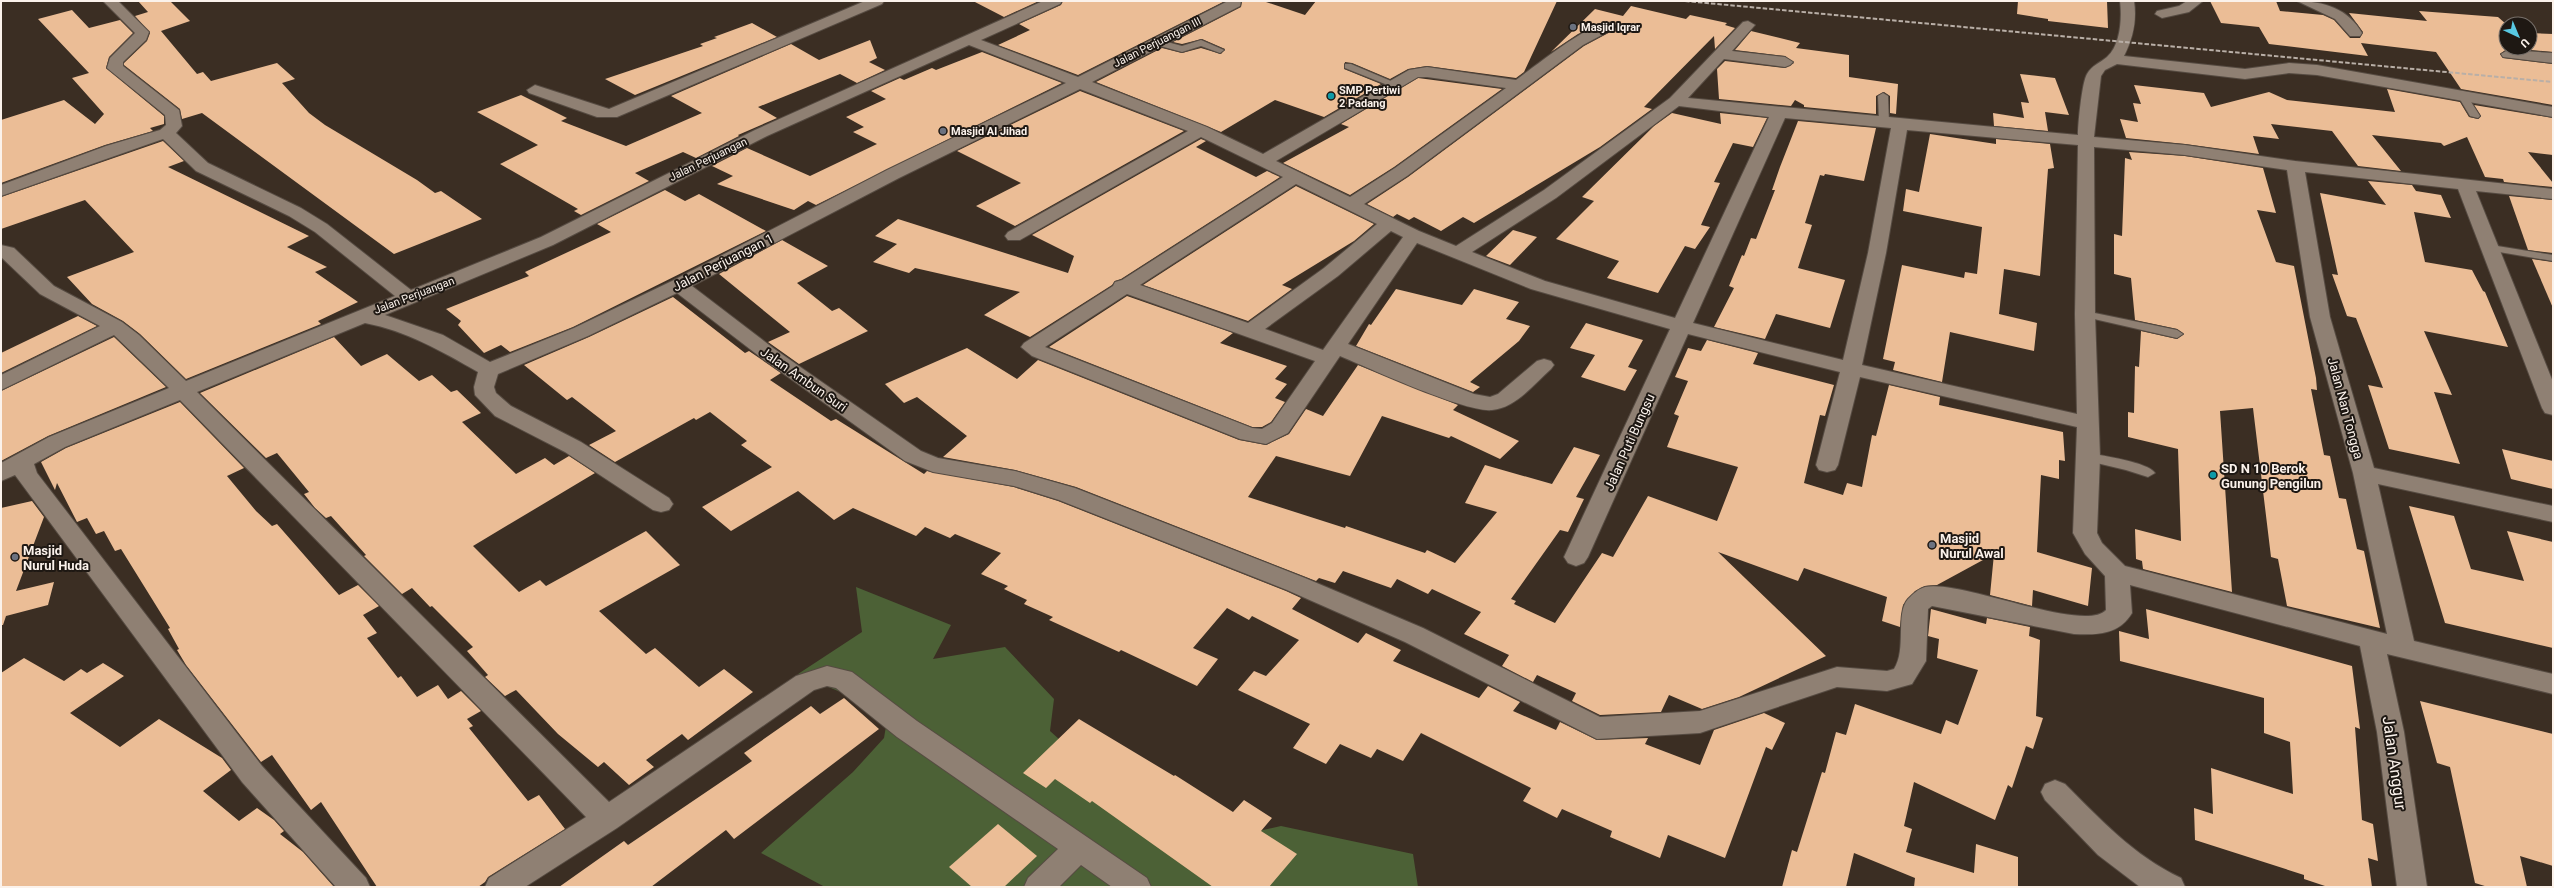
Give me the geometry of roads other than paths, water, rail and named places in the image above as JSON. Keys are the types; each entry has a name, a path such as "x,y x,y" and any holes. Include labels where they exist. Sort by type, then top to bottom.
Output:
{"street":[{"path":"1,191 112,150 166,133 174,126 173,113 115,68 115,62 141,37 142,32 110,1"},
{"path":"535,90 603,114 611,114 877,1"},
{"name":"Jalan Perjuangan","path":"11,466 57,442 360,316 547,241 761,134 1055,1"},
{"path":"2127,1 2129,14 2124,42 2114,59 2100,67 2093,76 2088,102 2086,142 2085,314 2089,457 2085,533 2093,548 2117,573 2370,640 2553,684"},
{"path":"2162,14 2184,9 2196,1"},
{"path":"2304,1 2344,18 2352,25 2355,33"},
{"name":"Jalan Perjuangan III","path":"1078,81 1235,3"},
{"path":"1458,253 1550,194 1676,101 1748,25"},
{"path":"1351,204 1401,172 1578,42 1608,26"},
{"path":"971,40 1201,130 1264,161 1294,178 1351,204 1389,224 1538,285 1681,326 1853,369 2088,423"},
{"path":"1719,54 1785,62"},
{"path":"2530,56 2553,58"},
{"path":"2114,59 2245,74 2282,69 2317,70 2382,80 2553,112"},
{"path":"1264,161 1414,73 1427,72 1519,85"},
{"name":"Jalan Perjuangan 1","path":"489,370 581,332 679,285 1078,81"},
{"path":"1676,101 1779,113 2185,150 2295,166 2465,186 2553,194"},
{"name":"Jalan Puti Bungsu","path":"1576,557 1779,113"},
{"path":"1827,465 1853,369 1881,237 1892,123"},
{"path":"1014,236 1201,130"},
{"path":"166,133 202,167 295,212 322,228 408,297"},
{"name":"Jalan Nan Tongga","path":"2295,166 2320,317 2364,473 2403,648"},
{"path":"1294,178 1122,286 1031,347 1039,352 1248,434 1266,437 1280,428 1413,235"},
{"path":"2465,186 2491,248 2553,408"},
{"path":"1250,330 1325,276 1389,224"},
{"path":"1,251 7,252 47,290 115,326 132,339 184,389 607,818"},
{"name":"Jalan Ambun Suri","path":"679,285 766,352 913,456 933,465 1015,479 1067,494 1296,584 1414,635 1597,728 1700,722 1837,677 1887,681 1903,677 1913,661 1916,606 1927,596 1941,596 1961,600 2046,620 2084,625 2109,622 2119,613 2117,573"},
{"path":"1122,286 1250,330 1332,353 1468,400 1491,404 1505,399 1544,365"},
{"path":"360,316 391,322 436,339 489,370 484,387 486,395 503,412 573,447 661,504"},
{"path":"1,383 115,326"},
{"path":"11,466 26,474 252,774 355,887"},
{"path":"2364,473 2553,514"},
{"name":"Jalan Anggur","path":"2370,640 2383,684 2397,767 2412,887"},
{"path":"500,887 607,818 805,683 827,676 843,679 907,729 1136,887"},
{"path":"2055,792 2114,852 2149,879 2170,887"},
{"path":"1039,887 1080,848"}],"lane":[{"path":"1156,42 1182,49 1201,43 1220,50"},
{"path":"1348,66 1393,84"},
{"path":"1883,96 1892,123"},
{"path":"2463,96 2475,116"},
{"path":"2491,248 2553,258"},
{"path":"2085,314 2177,334"},
{"path":"2089,457 2129,466 2148,473"}],"railway":[{"path":"1685,1 2553,82"}],"place":[{"name":"Masjid Iqrar","path":"1573,27"},
{"name":"SMP Pertiwi 2 Padang","path":"1331,96"},
{"name":"Masjid Al Jihad","path":"943,131"},
{"name":"SD N 10 Berok Gunung Pengilun","path":"2213,475"},
{"name":"Masjid Nurul Awal","path":"1932,545"},
{"name":"Masjid Nurul Huda","path":"15,557"}]}
